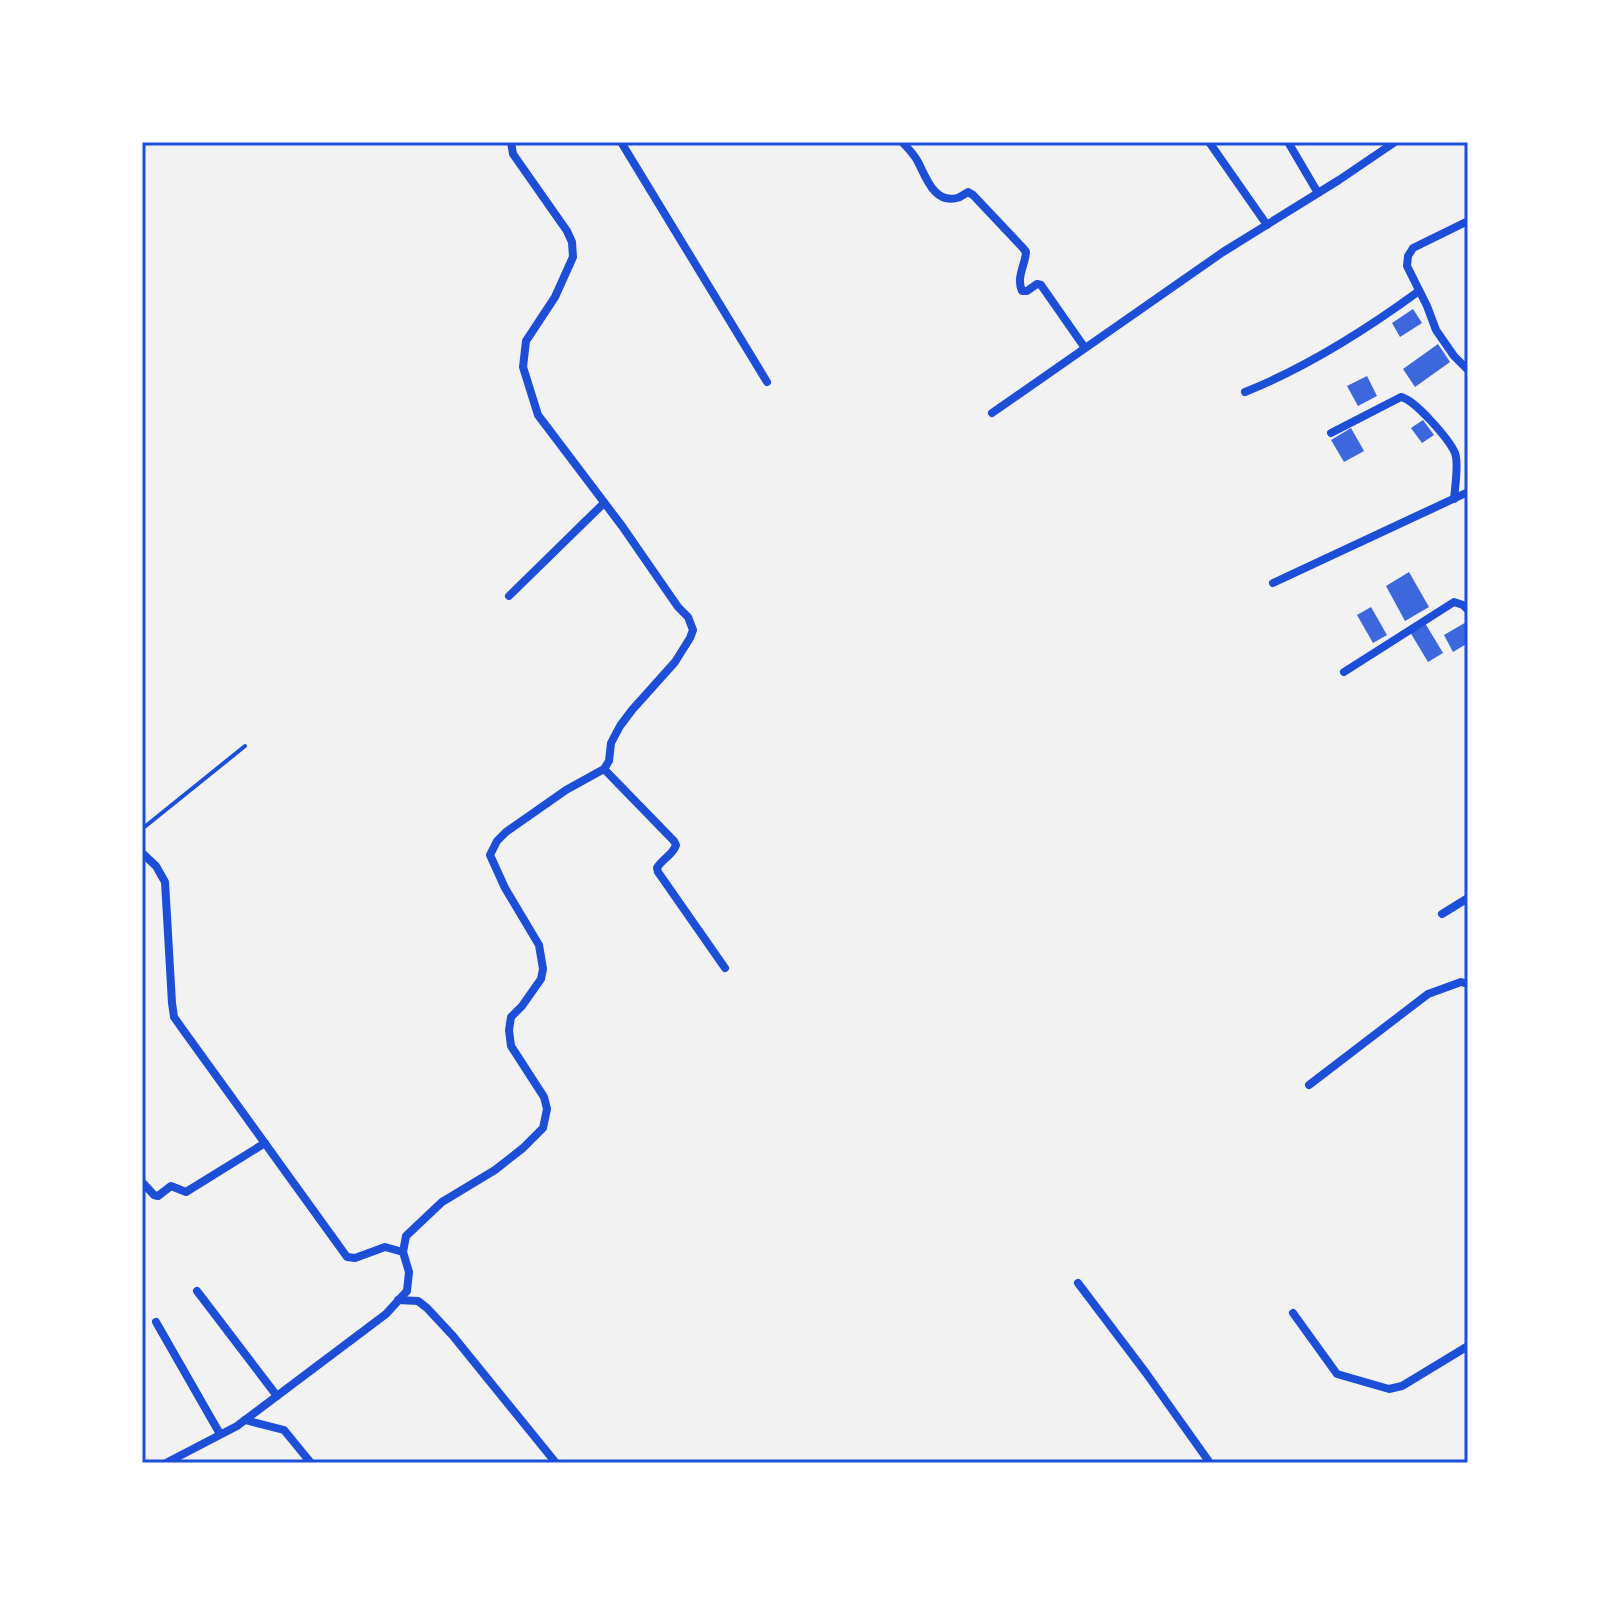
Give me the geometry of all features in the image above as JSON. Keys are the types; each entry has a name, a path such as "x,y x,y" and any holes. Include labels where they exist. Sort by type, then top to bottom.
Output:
{"street":[{"path":"166,1463 245,1420 386,1314 407,1291 409,1272 403,1252 406,1236 442,1202 495,1170 543,1128 547,1109 544,1097 511,1046 509,1030 511,1017 541,979 543,969 539,945 505,888 490,855 506,832 566,790 604,769 609,761 611,743 620,726 675,662 693,630 688,617 538,415 523,367 526,341 555,297 573,257 572,242 513,154 511,142"},
{"path":"621,142 767,382"},
{"path":"902,142 914,155 935,192 954,199 968,192 973,195 1023,248 1026,252 1020,276 1022,291 1041,285 1085,348"},
{"path":"1209,142 1267,225"},
{"path":"1288,142 1318,193"},
{"path":"992,413 1223,252 1395,142"},
{"path":"1468,221 1413,248 1407,266 1436,330 1468,370"},
{"path":"1245,392 1269,383 1377,322 1419,291"},
{"path":"1331,433 1401,397 1408,399 1431,420 1454,451 1457,460 1454,499"},
{"path":"1273,583 1468,492"},
{"path":"509,596 604,503"},
{"path":"1344,672 1454,602 1468,610"},
{"path":"604,769 674,841 674,850 657,868 658,872 725,968"},
{"path":"142,853 156,866 165,882 174,1017 347,1257 355,1258 385,1247 403,1252"},
{"path":"1442,914 1468,898"},
{"path":"1309,1085 1428,994 1461,982 1468,984"},
{"path":"142,1182 158,1196 171,1186 186,1192 265,1143"},
{"path":"1078,1283 1210,1463"},
{"path":"197,1291 277,1396"},
{"path":"398,1300 418,1301 427,1308 556,1463"},
{"path":"1293,1313 1337,1374 1389,1389 1402,1386 1468,1346"},
{"path":"156,1322 220,1434"},
{"path":"245,1420 284,1430 311,1463"}],"lane":[{"path":"142,829 245,746"}],"building":[{"path":"1413,309 1422,323 1400,337 1392,323"},
{"path":"1438,344 1450,362 1415,387 1403,369"},
{"path":"1367,376 1377,396 1358,406 1347,386"},
{"path":"1423,420 1434,435 1422,443 1411,428"},
{"path":"1351,428 1364,451 1344,462 1331,440"},
{"path":"1409,572 1429,607 1405,621 1386,586"},
{"path":"1371,607 1387,635 1373,643 1357,615"},
{"path":"1468,621 1468,643 1453,652 1444,635"},
{"path":"1425,623 1443,653 1428,662 1410,632"}]}
